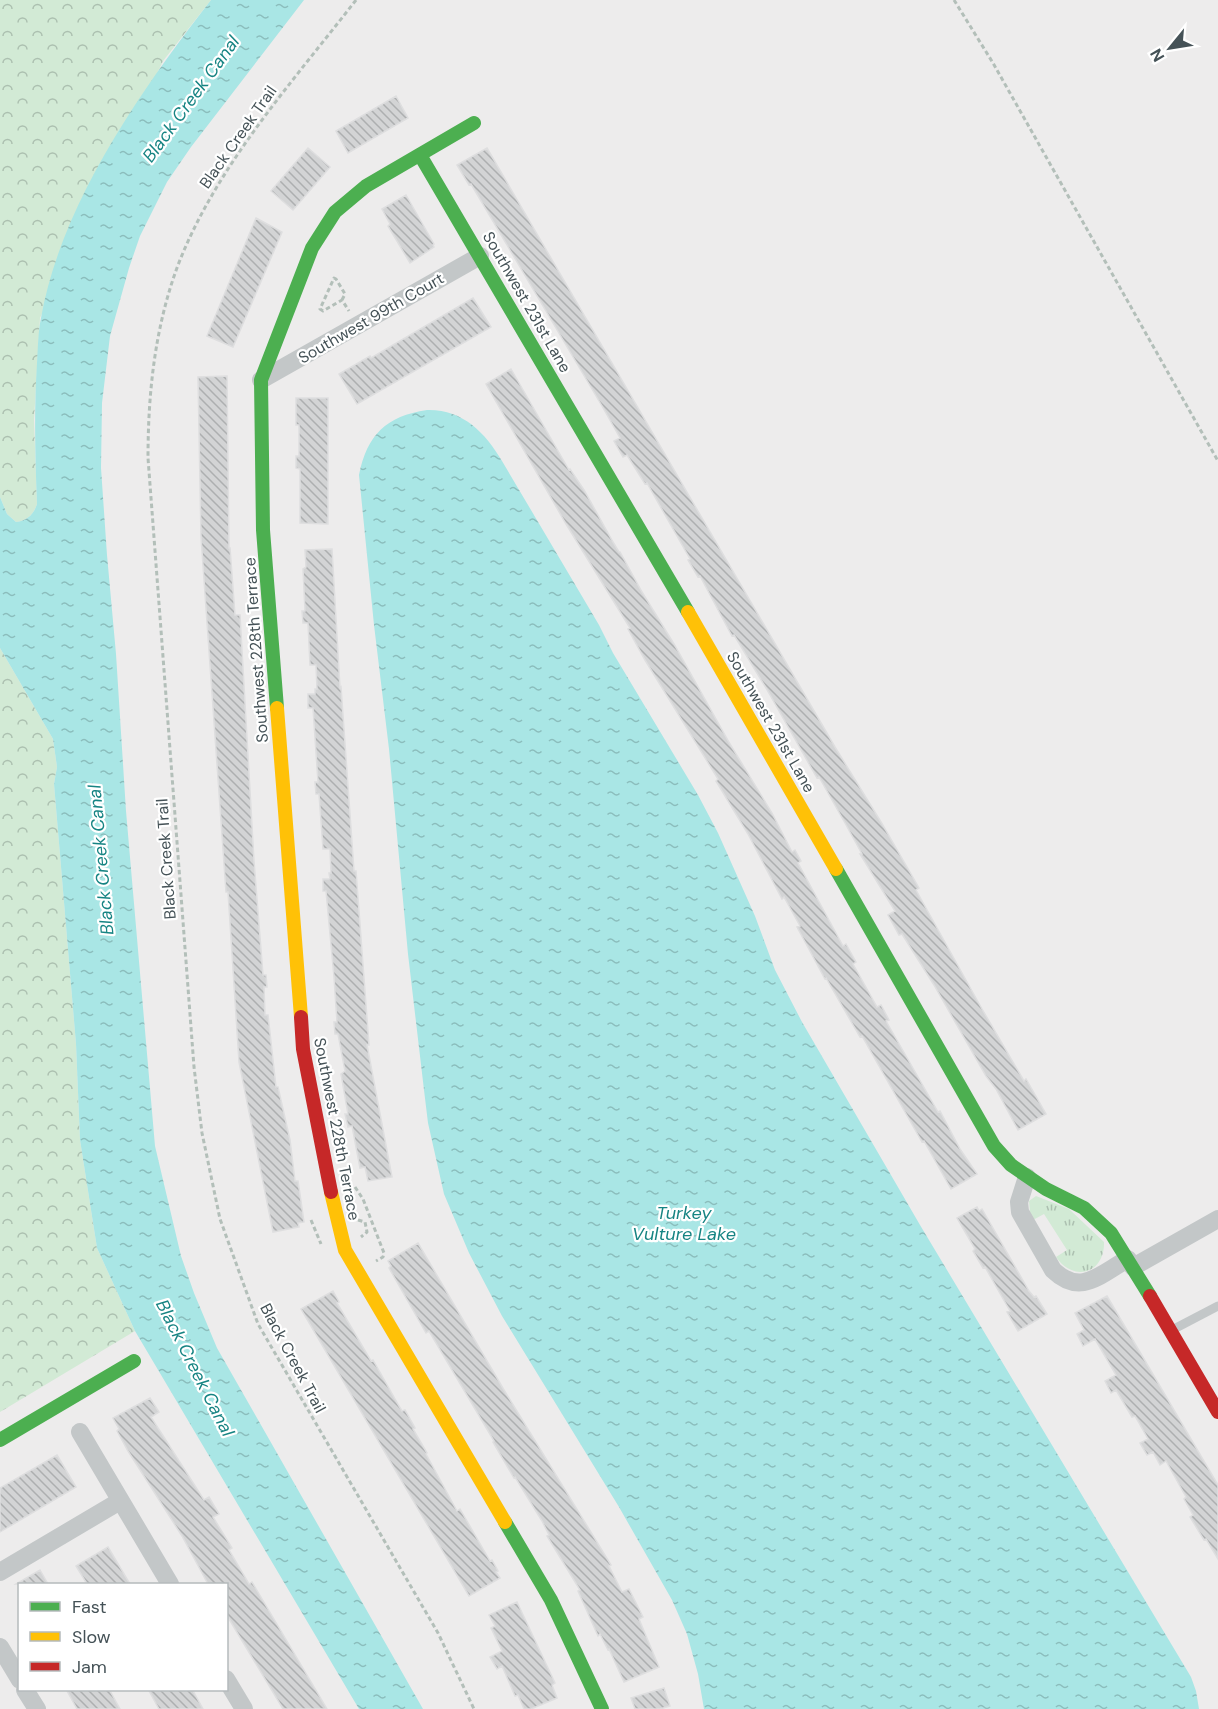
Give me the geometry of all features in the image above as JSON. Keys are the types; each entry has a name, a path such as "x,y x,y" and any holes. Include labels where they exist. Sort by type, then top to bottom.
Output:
{"street":[{"path":"261,380 312,248 329,220 354,195 474,123"},
{"name":"Southwest 231st Lane","path":"420,155 759,732 981,1126 1001,1156 1011,1166 1094,1215 1111,1233 1218,1412"},
{"name":"Southwest 99th Court","path":"261,380 480,256"},
{"name":"Southwest 228th Terrace","path":"261,380 263,530 303,1049 311,1100 337,1220 350,1259 550,1600 602,1709"},
{"path":"1027,1177 1019,1202 1020,1212 1053,1270 1067,1281 1077,1284 1131,1263 1218,1219"},
{"path":"0,1440 134,1361"},
{"path":"80,1432 169,1583"},
{"path":"0,1572 120,1501"},
{"path":"0,1647 18,1677"},
{"path":"228,1682 244,1709"},
{"path":"26,1691 36,1709"}],"lane":[{"path":"1170,1331 1218,1306"}],"path":[{"name":"Black Creek Trail","path":"356,0 254,130 229,166 211,196 179,264 160,326 151,378 148,420 150,478 194,1067 202,1133 220,1218 264,1335 438,1633 474,1709"},
{"path":"954,0 993,63 1218,461"},
{"path":"336,279 345,294 342,300 321,311 320,309 333,280 336,279"},
{"path":"323,286 329,289"},
{"path":"342,300 349,311"},
{"path":"355,1187 363,1199 384,1255 371,1264"},
{"path":"353,1219 365,1222 367,1227 367,1232 360,1238"},
{"path":"367,1227 374,1225"}],"green space":[{"path":"0,0 211,0 163,61 40,318 34,420 37,504 30,516 16,522 7,514 0,497"},
{"path":"0,648 53,739 57,767 54,784 76,1044 80,1140 97,1248 135,1331 0,1412"},
{"path":"1036,1196 1069,1209 1104,1242 1103,1253 1094,1267 1087,1271 1071,1270 1056,1257 1067,1250 1044,1214 1033,1220 1029,1201"}],"water":[{"name":"Black Creek Canal","path":"211,0 304,0 191,147 167,182 140,236 110,336 102,403 101,468 126,811 155,1146 181,1256 217,1348 423,1709 359,1709 135,1331 97,1248 80,1140 76,1044 54,784 57,767 53,739 0,648 0,497 7,514 16,522 30,516 37,504 35,416 38,340 51,275 66,233 107,150 158,72"},
{"name":"Turkey Vulture Lake","path":"427,410 451,413 471,424 488,441 502,461 698,795 718,833 755,916 775,970 802,1022 920,1225 1191,1677 1199,1709 704,1709 698,1674 687,1634 672,1600 619,1507 502,1316 469,1253 444,1194 428,1123 408,954 389,749 359,475 367,449 381,430 400,417"}],"building":[{"path":"396,96 408,118 348,153 336,131"},
{"path":"308,148 330,167 293,210 271,191"},
{"path":"487,148 835,747 881,822 919,888 916,890 982,1009 1046,1114 1018,1130 934,985 902,934 899,935 888,915 895,911 860,854 862,854 819,777 817,778 734,635 732,636 647,483 645,484 627,455 623,457 614,441 620,438 602,406 471,184 469,185 457,165"},
{"path":"406,195 434,244 434,247 410,263 388,226 390,224 382,209"},
{"path":"256,218 282,232 233,347 207,336"},
{"path":"473,298 491,327 357,404 339,374 370,356 371,358"},
{"path":"511,369 674,644 772,813 792,852 795,850 801,861 798,863 843,946 846,944 856,962 853,964 877,1007 881,1005 889,1020 886,1021 960,1149 977,1174 951,1189 862,1036 860,1037 825,979 797,927 800,926 784,897 782,899 748,834 716,781 718,779 645,660 628,629 630,628 566,524 486,384"},
{"path":"227,376 229,548 235,615 240,615 254,861 263,975 266,975 267,987 264,987 265,1015 268,1015 276,1087 278,1087 290,1140 295,1181 298,1181 304,1222 298,1223 299,1227 273,1232 239,1062 201,537 198,377"},
{"path":"296,398 328,398 328,524 300,523 300,469 296,468 296,456 299,456 299,425 296,425"},
{"path":"332,549 340,688 369,1045 367,1045 392,1177 368,1181 365,1167 360,1168 352,1126 348,1127 345,1114 348,1114 341,1074 345,1071 338,1034 335,1034 334,1022 337,1022 334,977 326,891 323,891 323,879 330,879 329,873 331,873 330,849 323,849 319,794 316,794 315,782 318,782 313,708 308,708 308,694 315,694 315,689 317,689 316,665 310,665 308,623 303,623 302,611 305,611 303,569 306,567 305,550"},
{"path":"977,1207 979,1211 982,1209 1029,1291 1034,1297 1036,1296 1047,1314 1018,1331 1007,1312 1010,1311 985,1267 983,1268 973,1251 975,1249 957,1218"},
{"path":"418,1243 504,1390 611,1565 609,1566 622,1592 629,1589 643,1617 639,1619 659,1667 624,1682 609,1649 600,1634 598,1636 578,1591 580,1590 547,1536 549,1535 542,1521 514,1478 429,1331 426,1333 389,1268 391,1266 388,1261"},
{"path":"333,1291 339,1302 337,1303 371,1361 373,1360 402,1411 405,1410 457,1511 460,1509 498,1571 496,1572 500,1578 469,1596 301,1309"},
{"path":"1107,1296 1218,1485 1218,1559 1190,1517 1193,1515 1184,1499 1186,1497 1166,1461 1160,1465 1153,1452 1147,1455 1140,1443 1148,1439 1135,1416 1132,1417 1116,1390 1111,1393 1105,1381 1116,1375 1095,1339 1083,1346 1077,1334 1084,1330 1075,1313"},
{"path":"150,1398 159,1412 151,1417 204,1500 209,1497 219,1514 213,1517 232,1548 229,1550 249,1584 252,1582 327,1709 283,1709 228,1617 228,1583 207,1583 182,1536 128,1451 113,1418"},
{"path":"57,1455 76,1487 0,1532 0,1488"},
{"path":"108,1547 129,1583 86,1583 76,1566"},
{"path":"40,1570 47,1583 18,1583 16,1584"},
{"path":"517,1602 555,1683 552,1685 557,1698 531,1709 524,1709 518,1695 515,1696 502,1666 497,1669 490,1657 502,1651 491,1628 495,1626 489,1615"},
{"path":"664,1688 670,1706 660,1709 635,1709 631,1698"},
{"path":"67,1691 110,1691 120,1709 77,1709"},
{"path":"149,1691 193,1691 203,1709 159,1709"}],"traffic: fast":[{"path":"277,708 263,530 261,380 312,248 335,212 366,186 474,123"},
{"path":"420,155 688,612"},
{"path":"836,869 994,1146 1011,1165 1046,1189 1084,1208 1111,1233 1150,1296"},
{"path":"0,1440 134,1361"},
{"path":"505,1522 551,1600 602,1709"}],"traffic: slow":[{"path":"688,612 836,869"},
{"path":"277,708 301,1017"},
{"path":"331,1192 345,1250 505,1522"}],"traffic: jam":[{"path":"301,1017 303,1049 331,1192"},
{"path":"1150,1296 1218,1412"}]}
